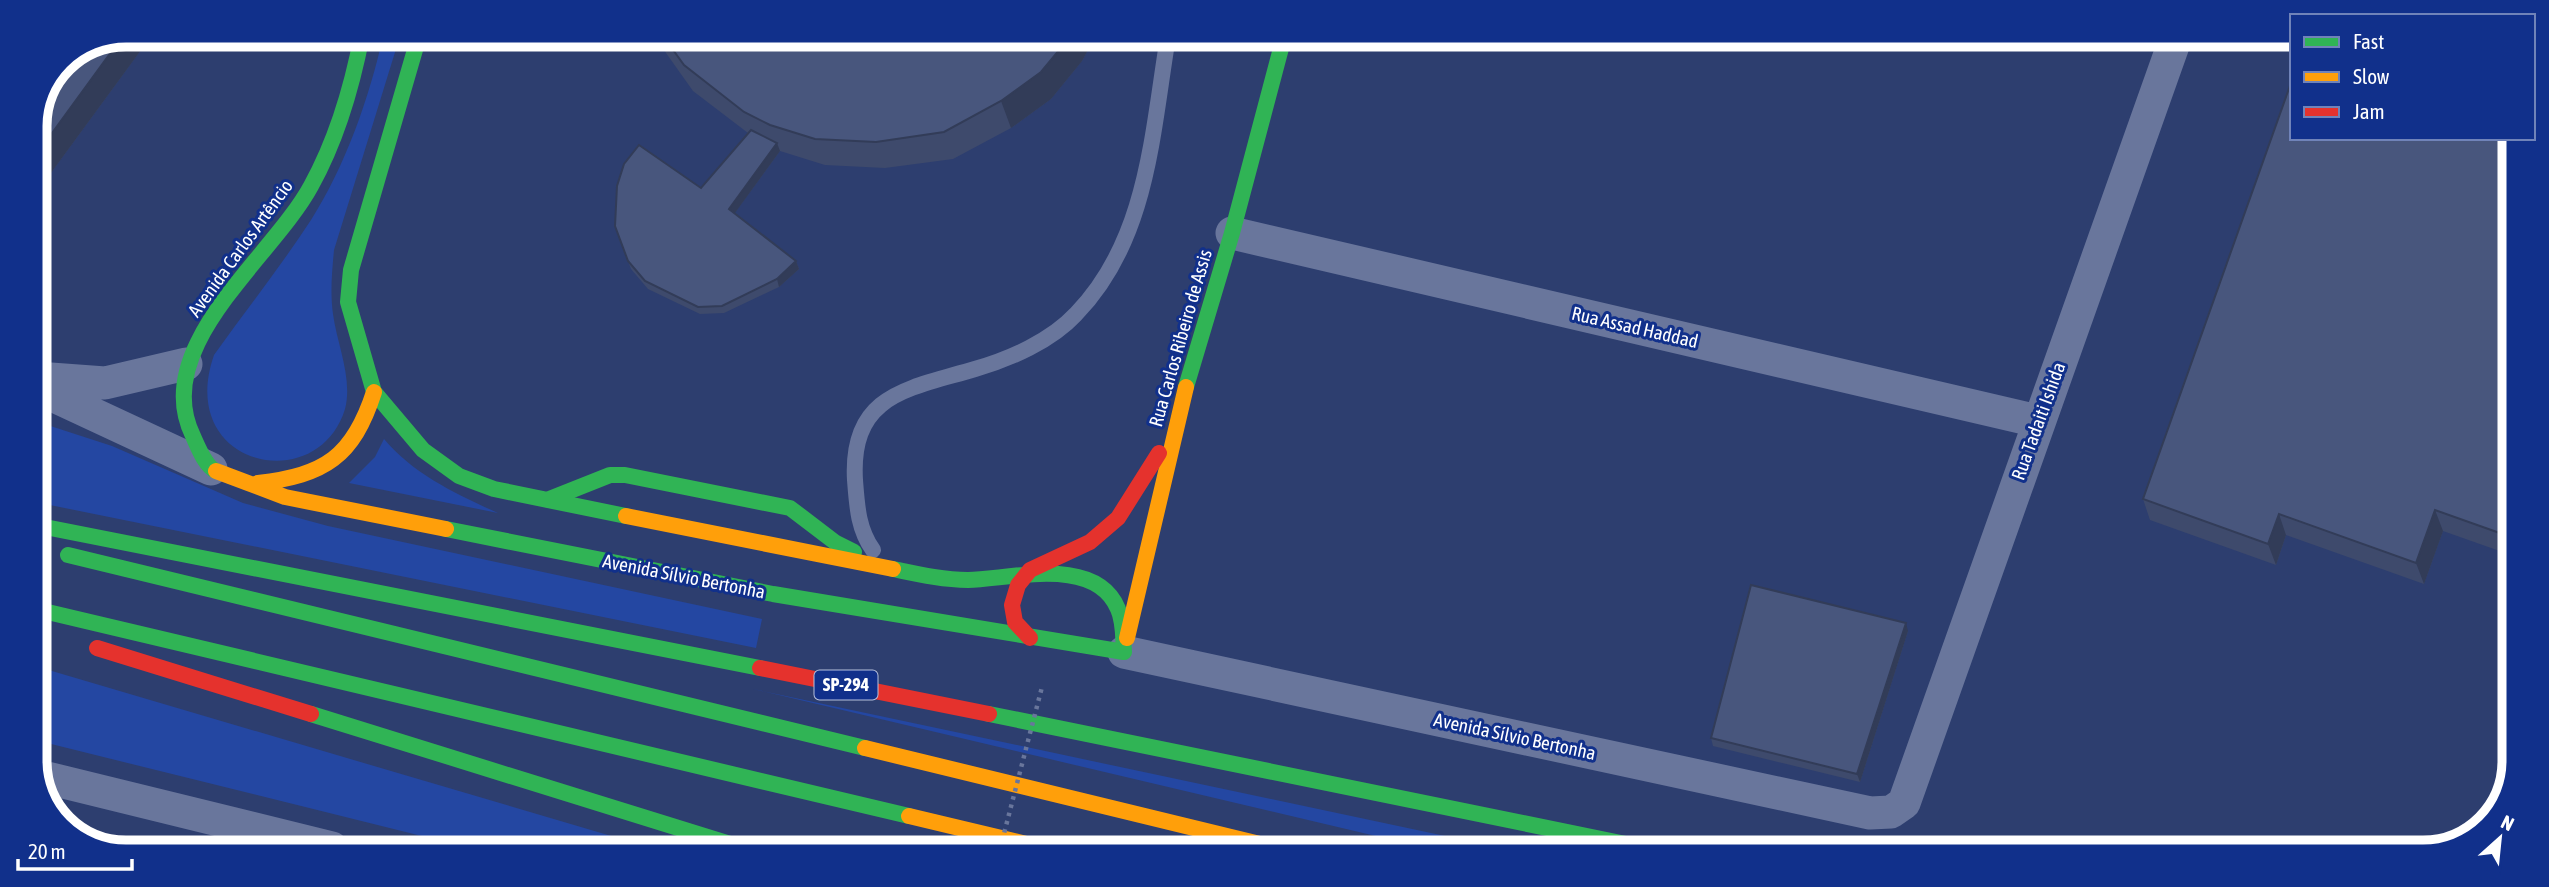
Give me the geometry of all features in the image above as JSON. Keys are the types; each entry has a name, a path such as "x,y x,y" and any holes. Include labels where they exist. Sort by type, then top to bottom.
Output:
{"main road":[{"name":"Avenida Carlos Artêncio","path":"186,364 209,324 299,206 322,166 343,112 359,47"},
{"path":"416,47 351,270 348,302 374,392 423,450 459,476 494,489 885,567 950,579 986,578 1030,570 1090,542 1118,518 1175,424"},
{"name":"Rua Carlos Ribeiro de Assis","path":"1124,652 1175,424 1232,233 1281,47"},
{"path":"186,364 181,396 187,426 211,469"},
{"path":"249,484 291,480 320,469 343,453 365,425 374,392"},
{"name":"Avenida Sílvio Bertonha","path":"211,469 285,497 773,594 1124,652"},
{"path":"547,500 610,475 625,475 790,508 836,543 885,567"},
{"name":"SP-294","path":"47,527 754,666 1606,840"},
{"path":"49,550 1243,840"},
{"path":"1030,570 1018,586 1012,605 1015,622 1030,638"},
{"path":"1030,570 1059,573 1089,582 1110,595 1122,611 1124,652"},
{"path":"47,612 1009,840"},
{"path":"75,641 718,840"}],"street":[{"name":"Rua Tadaiti Ishida","path":"1904,803 2171,47"},
{"name":"Rua Assad Haddad","path":"1232,233 2037,421"},
{"path":"47,379 105,383 186,364"},
{"path":"47,393 211,469"},
{"name":"Avenida Sílvio Bertonha","path":"1124,652 1870,813 1891,812 1904,803"},
{"path":"50,779 299,840"}],"lane":[{"path":"885,567 862,535 856,503 854,462 858,437 871,412 891,396 911,386 978,369 1034,345 1076,315 1113,265 1140,204 1166,47"}],"path":[{"path":"1002,840 1042,687"}],"shaded area":[{"path":"380,47 397,47 334,250 332,306 346,374 345,409 330,437 308,454 281,461 255,457 231,445 214,423 207,393 214,355 311,220 335,177 355,131"},
{"path":"47,425 112,446 243,503 328,526 762,619 756,648 47,504"},
{"path":"384,439 422,473 498,513 349,483 375,457"},
{"path":"47,670 625,840 438,840 47,743"},
{"path":"753,689 1464,840 1393,840"}],"building":[{"path":"671,47 1062,47 1041,72 1001,101 944,132 876,142 815,139 770,125 744,112 684,65"},
{"path":"113,49 47,140 49,111 61,82 70,70 82,61 96,53"},
{"path":"2290,86 2290,140 2502,140 2502,534 2435,510 2416,563 2279,514 2268,544 2143,499"},
{"path":"751,130 777,143 729,209 796,261 777,279 722,306 698,307 645,281 628,261 615,226 617,186 624,164 639,145 701,188"},
{"path":"1751,585 1906,623 1857,774 1711,738"}],"traffic: fast":[{"path":"216,471 205,461 193,436 184,403 187,370 201,337 221,305 293,214 311,186 329,150 343,112 359,47"},
{"path":"416,47 351,270 348,302 374,392 423,450 459,476 494,489 626,516"},
{"path":"1186,387 1232,233 1281,47"},
{"path":"547,500 610,475 625,475 790,508 836,543 854,552"},
{"path":"47,527 760,668"},
{"path":"446,529 773,594 1124,652"},
{"path":"68,555 865,748"},
{"path":"893,569 959,580 1051,574 1072,576 1091,582 1107,592 1118,609 1124,652"},
{"path":"47,612 909,816"},
{"path":"311,714 717,840"},
{"path":"989,714 1606,840"}],"traffic: slow":[{"path":"1127,638 1186,387"},
{"path":"258,483 301,475 333,459 356,433 374,392"},
{"path":"216,471 285,497 446,529"},
{"path":"626,516 893,569"},
{"path":"865,748 1243,840"},
{"path":"909,816 1009,840"}],"traffic: jam":[{"path":"1030,638 1015,622 1012,605 1018,585 1030,570 1090,542 1118,518 1159,453"},
{"path":"97,648 311,714"},
{"path":"760,668 989,714"}]}
